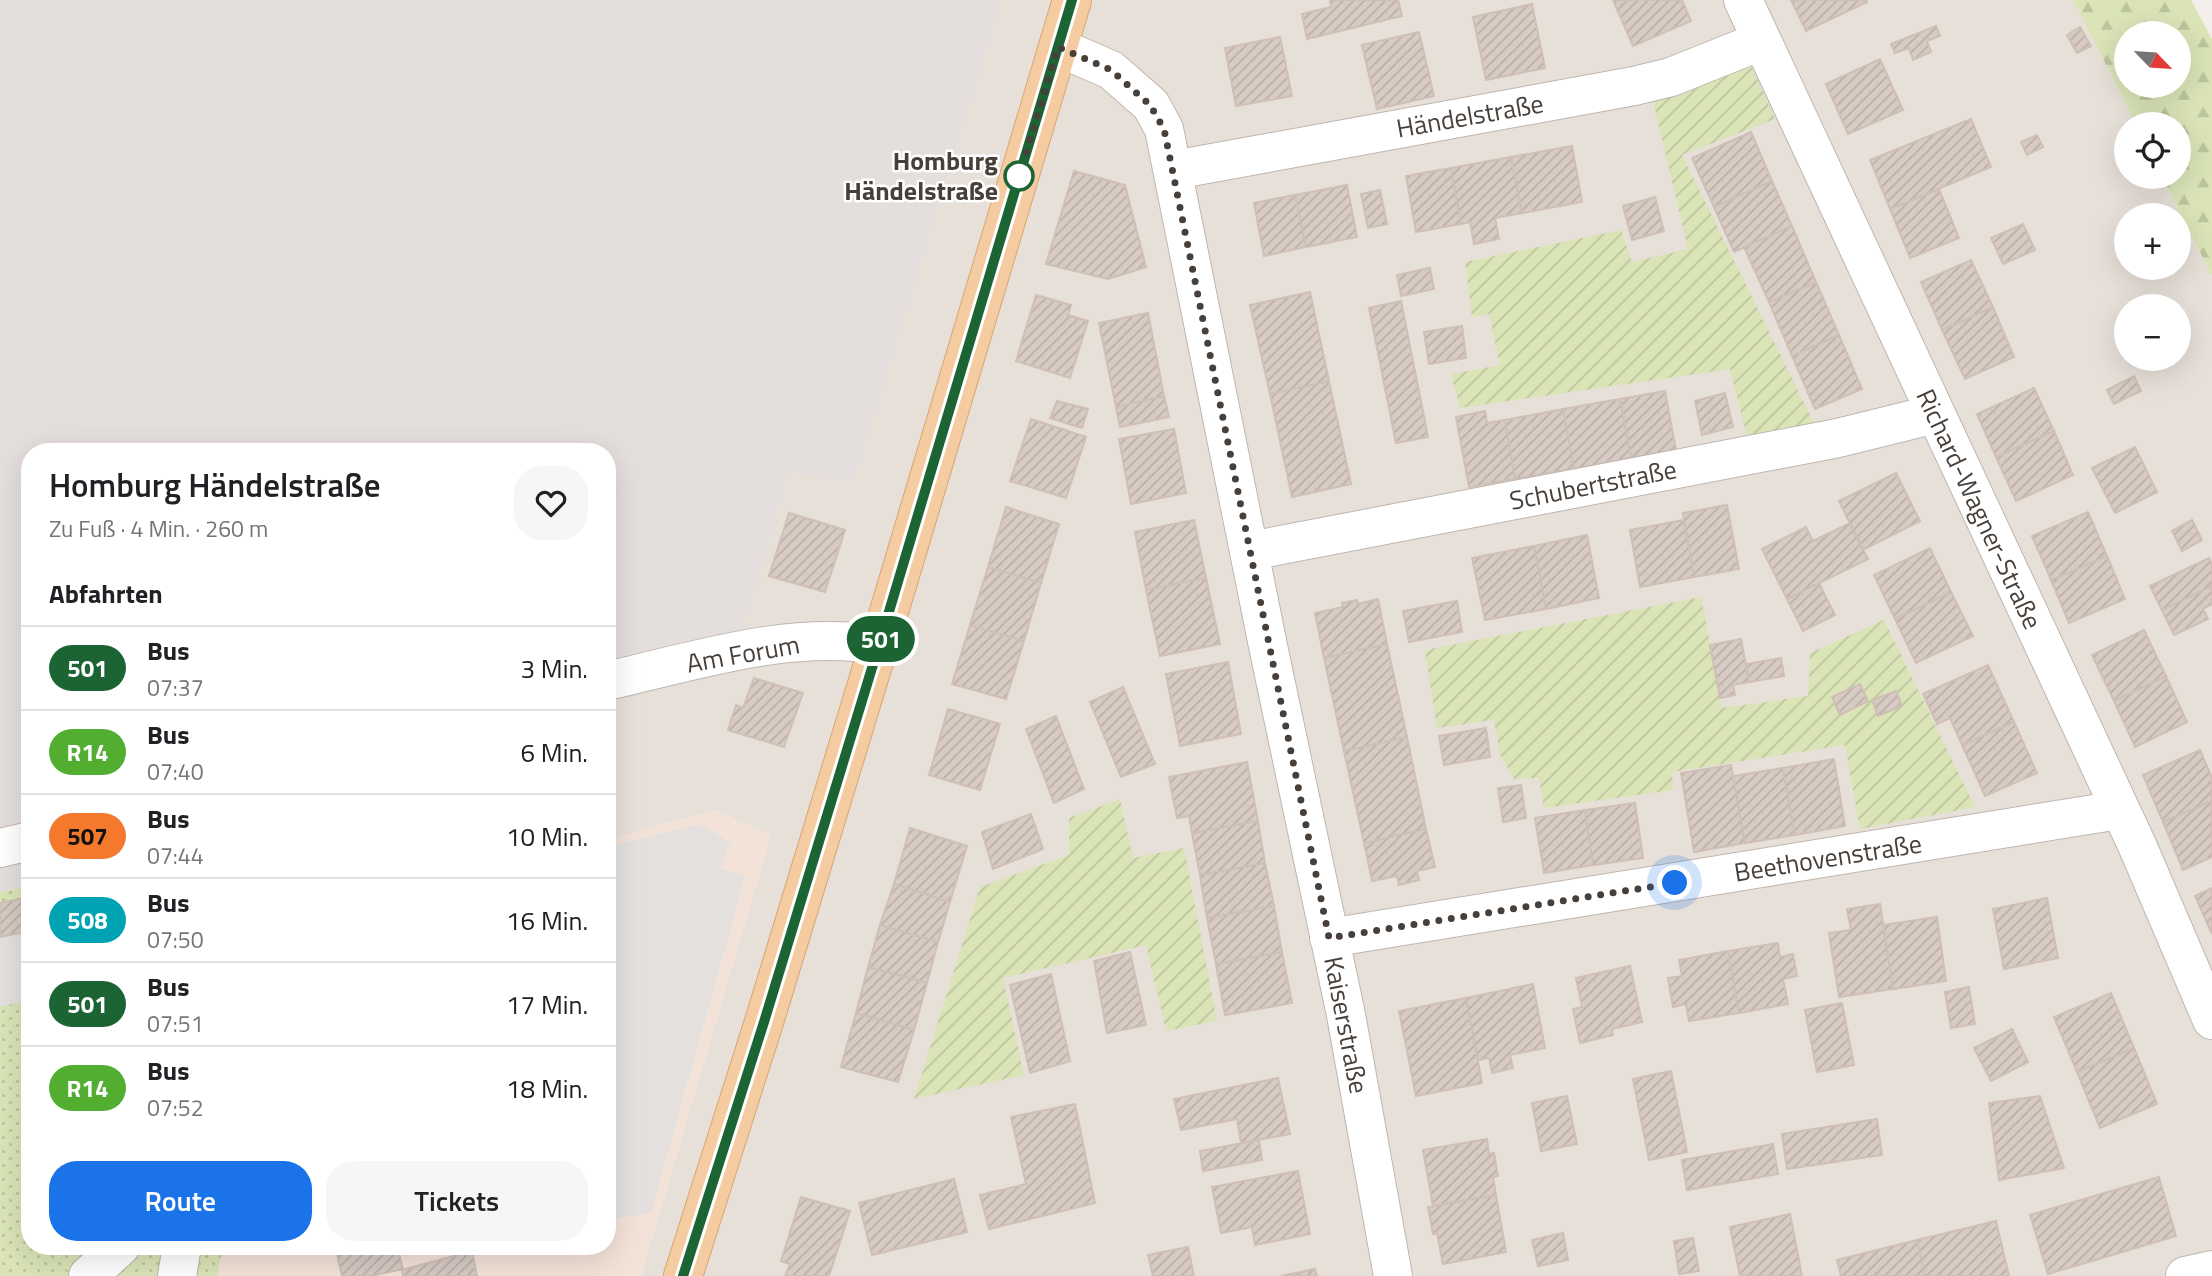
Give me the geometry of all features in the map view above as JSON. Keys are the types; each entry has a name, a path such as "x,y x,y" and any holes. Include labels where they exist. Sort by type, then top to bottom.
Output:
{"main road":[{"path":"683,1276 879,645 1072,0"}],"street":[{"name":"Richard-Wagner-Straße","path":"1743,0 2137,845 2212,1020"},
{"name":"Händelstraße","path":"1174,170 1634,86 1671,77 1761,41"},
{"name":"Kaiserstraße","path":"1058,47 1111,70 1150,105 1164,129 1346,1015 1393,1276"},
{"name":"Schubertstraße","path":"1251,551 1838,438 1935,414"},
{"name":"Am Forum","path":"616,679 739,651 787,644 849,640 879,645"},
{"name":"Beethovenstraße","path":"1329,938 2119,810"},
{"path":"0,848 21,843"},
{"path":"88,1276 111,1255"},
{"path":"177,1276 180,1255"},
{"path":"2185,1276 2212,1269"}],"shaded area":[{"path":"0,0 1002,0 854,482 789,473 742,631 616,661 616,443 21,443 21,888 0,892"},
{"path":"1002,0 2073,0 2114,81 2114,98 2123,98 2130,112 2114,112 2114,189 2168,189 2175,203 2114,203 2114,280 2191,280 2191,234 2212,276 2212,1276 641,1276 771,835 714,810 616,837 616,661 742,631 789,473 854,482"},
{"path":"714,810 771,835 641,1276 217,1276 221,1255 616,1255 616,837"},
{"path":"698,824 730,842 720,868 745,877 651,1212 616,1219 616,845"},
{"path":"21,899 21,1002 0,1007 0,903"}],"green space":[{"path":"2073,0 2191,0 2212,39 2212,276 2191,234 2191,203 2175,203 2168,189 2191,189 2191,112 2130,112 2123,98 2191,98 2191,21 2114,21 2114,81"},
{"path":"1752,67 1775,119 1682,155 1814,423 1747,436 1730,369 1460,408 1451,374 1500,365 1489,314 1472,317 1465,262 1621,230 1632,262 1688,249 1653,101"},
{"path":"1701,597 1722,708 1808,696 1810,653 1884,620 1975,807 1860,829 1845,745 1672,772 1673,790 1544,808 1539,778 1514,779 1500,755 1494,720 1437,728 1425,650"},
{"path":"1120,799 1133,858 1184,848 1217,1021 1166,1031 1146,945 1003,978 1024,1075 914,1099 980,887 1069,855 1069,818"},
{"path":"21,888 21,1255 221,1255 217,1276 0,1276 0,892"}],"building":[{"path":"1330,0 1398,0 1402,16 1307,39 1302,14 1331,7"},
{"path":"1613,0 1682,0 1691,21 1633,46"},
{"path":"1791,0 1866,0 1867,2 1806,31"},
{"path":"1532,4 1545,68 1486,80 1473,17"},
{"path":"1936,26 1940,36 1927,41 1931,52 1913,60 1909,48 1895,53 1891,44"},
{"path":"2080,27 2091,46 2077,53 2067,35"},
{"path":"1419,32 1434,96 1377,109 1362,45"},
{"path":"1280,37 1292,96 1236,106 1225,48"},
{"path":"1880,59 1903,110 1848,134 1826,84"},
{"path":"1971,119 1991,167 1890,209 1870,160"},
{"path":"1751,132 1772,181 1714,207 1692,158"},
{"path":"2037,135 2043,147 2027,155 2021,142"},
{"path":"1572,146 1582,202 1522,213 1511,157"},
{"path":"1511,157 1522,213 1495,218 1499,239 1474,244 1470,222 1461,224 1451,168"},
{"path":"1451,168 1461,224 1416,232 1406,176"},
{"path":"1074,171 1125,185 1146,267 1108,279 1046,264"},
{"path":"1772,181 1792,226 1734,252 1714,207"},
{"path":"1347,185 1357,237 1306,247 1295,195"},
{"path":"1939,189 1959,238 1910,258 1890,209"},
{"path":"1380,190 1387,224 1368,228 1361,194"},
{"path":"1295,195 1306,247 1264,256 1254,203"},
{"path":"1655,197 1664,231 1632,240 1623,206"},
{"path":"2023,224 2035,250 2003,264 1991,238"},
{"path":"1792,226 1816,282 1769,302 1744,247"},
{"path":"1971,260 1993,307 1942,330 1921,282"},
{"path":"1430,268 1434,289 1401,296 1397,275"},
{"path":"1816,282 1839,335 1792,356 1769,302"},
{"path":"1310,292 1329,381 1270,394 1250,305"},
{"path":"1036,295 1071,305 1068,315 1088,321 1070,378 1016,361"},
{"path":"1401,301 1428,437 1396,443 1369,308"},
{"path":"1993,307 2014,357 1965,379 1942,330"},
{"path":"1148,313 1164,396 1116,407 1099,323"},
{"path":"1462,326 1466,358 1429,364 1424,332"},
{"path":"1839,335 1862,389 1815,409 1792,356"},
{"path":"2134,376 2141,391 2114,404 2107,390"},
{"path":"1329,381 1351,484 1292,497 1270,394"},
{"path":"2034,388 2054,431 1996,457 1977,414"},
{"path":"1665,391 1676,450 1631,458 1620,399"},
{"path":"1725,393 1733,427 1702,435 1695,401"},
{"path":"1164,396 1169,417 1120,427 1116,407"},
{"path":"1620,399 1631,458 1574,469 1563,409"},
{"path":"1057,401 1088,409 1082,428 1050,418"},
{"path":"1563,409 1574,469 1515,479 1505,420"},
{"path":"1485,411 1487,423 1505,420 1515,479 1469,487 1456,417"},
{"path":"1031,419 1086,437 1066,498 1010,481"},
{"path":"1174,429 1186,493 1131,504 1119,439"},
{"path":"2054,431 2073,475 2016,501 1996,457"},
{"path":"2135,447 2157,492 2115,513 2092,468"},
{"path":"1896,473 1920,521 1863,550 1839,501"},
{"path":"1727,505 1739,569 1694,577 1683,513"},
{"path":"1006,507 1059,524 1041,583 988,567"},
{"path":"2088,512 2107,556 2051,580 2032,536"},
{"path":"789,513 845,530 825,592 769,576"},
{"path":"1194,520 1206,578 1146,590 1135,532"},
{"path":"1684,520 1694,577 1640,587 1630,530"},
{"path":"2192,520 2202,540 2182,551 2172,531"},
{"path":"1850,523 1868,559 1787,599 1762,549 1806,527 1813,541"},
{"path":"1587,535 1599,598 1546,609 1534,546"},
{"path":"1534,546 1546,609 1485,620 1472,558"},
{"path":"1930,548 1951,592 1895,619 1874,575"},
{"path":"2107,556 2125,599 2069,623 2051,580"},
{"path":"2209,558 2212,564 2212,586 2162,610 2150,586"},
{"path":"988,567 1041,583 1024,641 970,625"},
{"path":"1206,578 1220,644 1160,656 1146,590"},
{"path":"1819,583 1835,615 1803,631 1787,599"},
{"path":"2212,586 2212,604 2203,609 2208,619 2174,635 2162,610"},
{"path":"1951,592 1973,636 1916,663 1895,619"},
{"path":"1378,599 1387,644 1324,658 1315,613 1343,607 1342,603 1357,600 1358,604"},
{"path":"1457,601 1462,632 1409,642 1403,611"},
{"path":"970,625 1024,641 1006,699 952,684"},
{"path":"2144,630 2166,676 2114,701 2092,655"},
{"path":"1741,639 1749,682 1733,685 1735,695 1720,698 1710,645"},
{"path":"1387,644 1407,737 1344,751 1324,658"},
{"path":"1781,658 1784,676 1749,682 1746,664"},
{"path":"1228,662 1241,734 1180,746 1166,674"},
{"path":"1988,665 2014,722 1962,745 1950,718 1937,724 1923,694"},
{"path":"2166,676 2187,722 2135,747 2114,701"},
{"path":"754,678 803,693 784,747 728,730 736,705 743,708"},
{"path":"1860,684 1868,701 1840,715 1832,697"},
{"path":"1123,687 1155,764 1121,777 1090,702"},
{"path":"1896,691 1902,706 1878,716 1872,700"},
{"path":"948,709 1000,724 980,790 929,775"},
{"path":"1056,716 1084,789 1054,803 1026,729"},
{"path":"2014,722 2037,773 1985,796 1962,745"},
{"path":"1486,728 1490,757 1444,765 1439,736"},
{"path":"1407,737 1426,829 1364,843 1344,751"},
{"path":"2200,750 2212,778 2212,801 2163,822 2143,775"},
{"path":"1834,759 1845,826 1795,835 1783,768"},
{"path":"1247,762 1258,821 1192,833 1189,816 1177,818 1169,777"},
{"path":"1731,765 1745,843 1694,852 1681,773"},
{"path":"1783,768 1795,835 1745,843 1733,776"},
{"path":"1521,785 1526,818 1503,822 1498,788"},
{"path":"2212,801 2212,857 2183,870 2163,822"},
{"path":"1635,803 1643,858 1593,865 1585,810"},
{"path":"1585,810 1593,865 1544,873 1535,818"},
{"path":"1031,814 1043,849 993,869 982,832"},
{"path":"1258,821 1265,863 1200,875 1192,833"},
{"path":"910,828 967,846 950,902 894,884"},
{"path":"1426,829 1435,867 1417,871 1419,880 1399,885 1397,876 1372,881 1364,843"},
{"path":"1265,863 1274,906 1207,918 1200,875"},
{"path":"894,884 950,902 938,942 880,925"},
{"path":"2212,888 2212,934 2195,896"},
{"path":"2047,898 2058,958 2004,969 1993,909"},
{"path":"21,899 21,933 0,937 0,903"},
{"path":"1880,904 1893,989 1839,997 1829,933 1851,930 1847,909"},
{"path":"1274,906 1282,952 1216,964 1207,918"},
{"path":"1937,917 1946,981 1893,989 1883,925"},
{"path":"880,925 938,942 927,983 868,967"},
{"path":"1778,943 1780,957 1793,954 1797,976 1783,979 1788,1004 1739,1013 1728,951"},
{"path":"1728,951 1739,1013 1689,1021 1686,1004 1673,1007 1668,978 1682,976 1679,960"},
{"path":"1130,952 1146,1025 1107,1033 1094,961"},
{"path":"1282,952 1292,1003 1225,1015 1216,964"},
{"path":"1630,966 1642,1022 1612,1029 1613,1035 1580,1043 1573,1009 1582,1007 1576,978"},
{"path":"868,967 927,983 914,1030 856,1013"},
{"path":"1051,974 1070,1061 1030,1073 1010,985"},
{"path":"1533,984 1545,1048 1510,1055 1513,1068 1492,1073 1489,1058 1478,1060 1466,998"},
{"path":"1969,987 1975,1024 1951,1028 1945,992"},
{"path":"2111,993 2134,1048 2077,1072 2054,1017"},
{"path":"1466,998 1482,1083 1416,1096 1399,1011"},
{"path":"1842,1003 1854,1065 1817,1072 1805,1010"},
{"path":"856,1013 914,1030 898,1082 841,1067"},
{"path":"2012,1029 2028,1062 1991,1081 1974,1048"},
{"path":"2134,1048 2157,1104 2100,1128 2077,1072"},
{"path":"1671,1071 1687,1152 1649,1160 1633,1079"},
{"path":"1278,1078 1290,1134 1241,1143 1237,1119 1181,1130 1174,1099"},
{"path":"1567,1096 1577,1144 1541,1151 1532,1103"},
{"path":"2040,1096 2064,1168 1999,1180 1989,1103"},
{"path":"1075,1104 1095,1203 989,1229 980,1195 1026,1184 1011,1117"},
{"path":"1877,1119 1882,1155 1787,1169 1782,1134"},
{"path":"1487,1139 1489,1154 1494,1153 1498,1176 1493,1177 1496,1195 1433,1206 1423,1150"},
{"path":"1259,1140 1262,1160 1203,1171 1200,1151"},
{"path":"1773,1144 1778,1174 1687,1190 1682,1160"},
{"path":"1298,1171 1310,1234 1255,1245 1252,1227 1221,1233 1212,1187"},
{"path":"2159,1177 2176,1236 2048,1274 2030,1215"},
{"path":"954,1179 967,1232 872,1255 859,1203"},
{"path":"1496,1195 1506,1252 1443,1264 1428,1207"},
{"path":"801,1197 850,1211 829,1276 785,1276 790,1264 781,1261"},
{"path":"1790,1214 1802,1276 1740,1276 1730,1227"},
{"path":"1996,1221 2009,1276 1925,1276 1917,1240"},
{"path":"1563,1233 1568,1260 1538,1266 1532,1240"},
{"path":"1693,1238 1699,1271 1679,1274 1674,1241"},
{"path":"1917,1240 1925,1276 1841,1276 1837,1260"},
{"path":"1188,1247 1194,1276 1153,1276 1148,1255"},
{"path":"337,1255 399,1255 403,1269 371,1276 342,1276"},
{"path":"457,1255 473,1255 477,1276 403,1276 402,1270"},
{"path":"1315,1269 1317,1276 1281,1276"}],"bus line":[{"name":"501","path":"683,1276 879,645 1072,0"}],"place":[{"name":"Homburg Händelstraße","path":"1019,176"}],"route":[{"path":"1019,176 1058,47 1111,70 1150,105 1164,129 1329,938 1675,883"}]}
